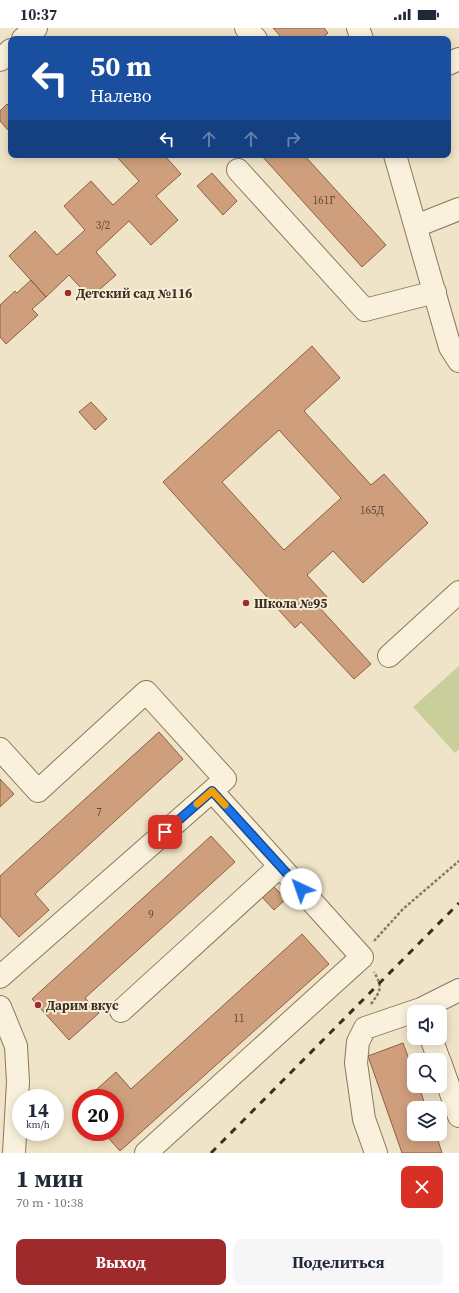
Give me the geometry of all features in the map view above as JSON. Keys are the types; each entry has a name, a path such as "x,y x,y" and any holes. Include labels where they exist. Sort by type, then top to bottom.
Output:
{"street":[{"path":"27,36 36,28"},
{"path":"246,28 253,36"},
{"path":"0,60 8,53"},
{"path":"396,158 450,347 459,361"},
{"path":"238,170 365,310 435,292"},
{"path":"416,226 459,209"},
{"path":"389,656 459,592"},
{"path":"0,749 38,791 146,692 225,779 0,977"},
{"path":"146,1153 362,956 212,791"},
{"path":"121,1011 280,866"},
{"path":"431,1005 459,990"},
{"path":"0,1007 18,1082 14,1153"},
{"path":"376,1153 364,1119 356,1063 358,1042 365,1028 407,1015"},
{"path":"447,1081 459,1116"}],"path":[{"path":"368,1009 380,991 380,982 362,956 376,938 403,909 459,860"}],"green space":[{"path":"459,666 459,749 455,753 413,707"}],"building":[{"path":"273,28 324,28 328,33 324,36 280,36"},
{"path":"7,104 8,130 0,121 0,111"},
{"path":"118,158 167,158 181,174 156,196 178,220 151,245 129,221 96,252 116,275 90,298 69,275 46,297 9,256 35,231 57,255 85,230 64,206 91,181 113,205 139,181"},
{"path":"264,158 307,158 386,245 362,267"},
{"path":"212,173 237,201 223,215 197,186"},
{"path":"31,280 46,297 32,309 38,315 6,344 0,337 0,305 15,291 17,293"},
{"path":"312,346 340,378 304,411 371,485 384,474 428,523 363,583 333,551 307,575 328,598 319,607 371,664 354,679 301,622 295,628 163,482","holes":["279,430 341,498 284,550 222,482"]},
{"path":"91,402 107,419 95,430 79,412"},
{"path":"159,732 183,759 35,894 49,910 19,937 0,916 0,876"},
{"path":"0,779 14,794 0,807"},
{"path":"211,836 235,862 85,998 99,1013 69,1040 32,999"},
{"path":"274,887 286,899 274,910 262,897"},
{"path":"302,934 329,964 120,1151 111,1141 124,1141 124,1089 97,1089 116,1072 131,1089"},
{"path":"403,1043 407,1054 407,1093 421,1093 424,1101 407,1101 407,1141 438,1141 442,1153 402,1153 368,1056"}],"railway":[{"path":"211,1153 459,903"}],"slow traffic":[{"path":"197,804 212,791 225,805"}],"place":[{"name":"Детский сад №116","path":"68,293"},
{"name":"Школа №95","path":"246,603"},
{"name":"Дарим вкус","path":"38,1005"}],"route":[{"path":"165,832 212,791 301,889"}]}
